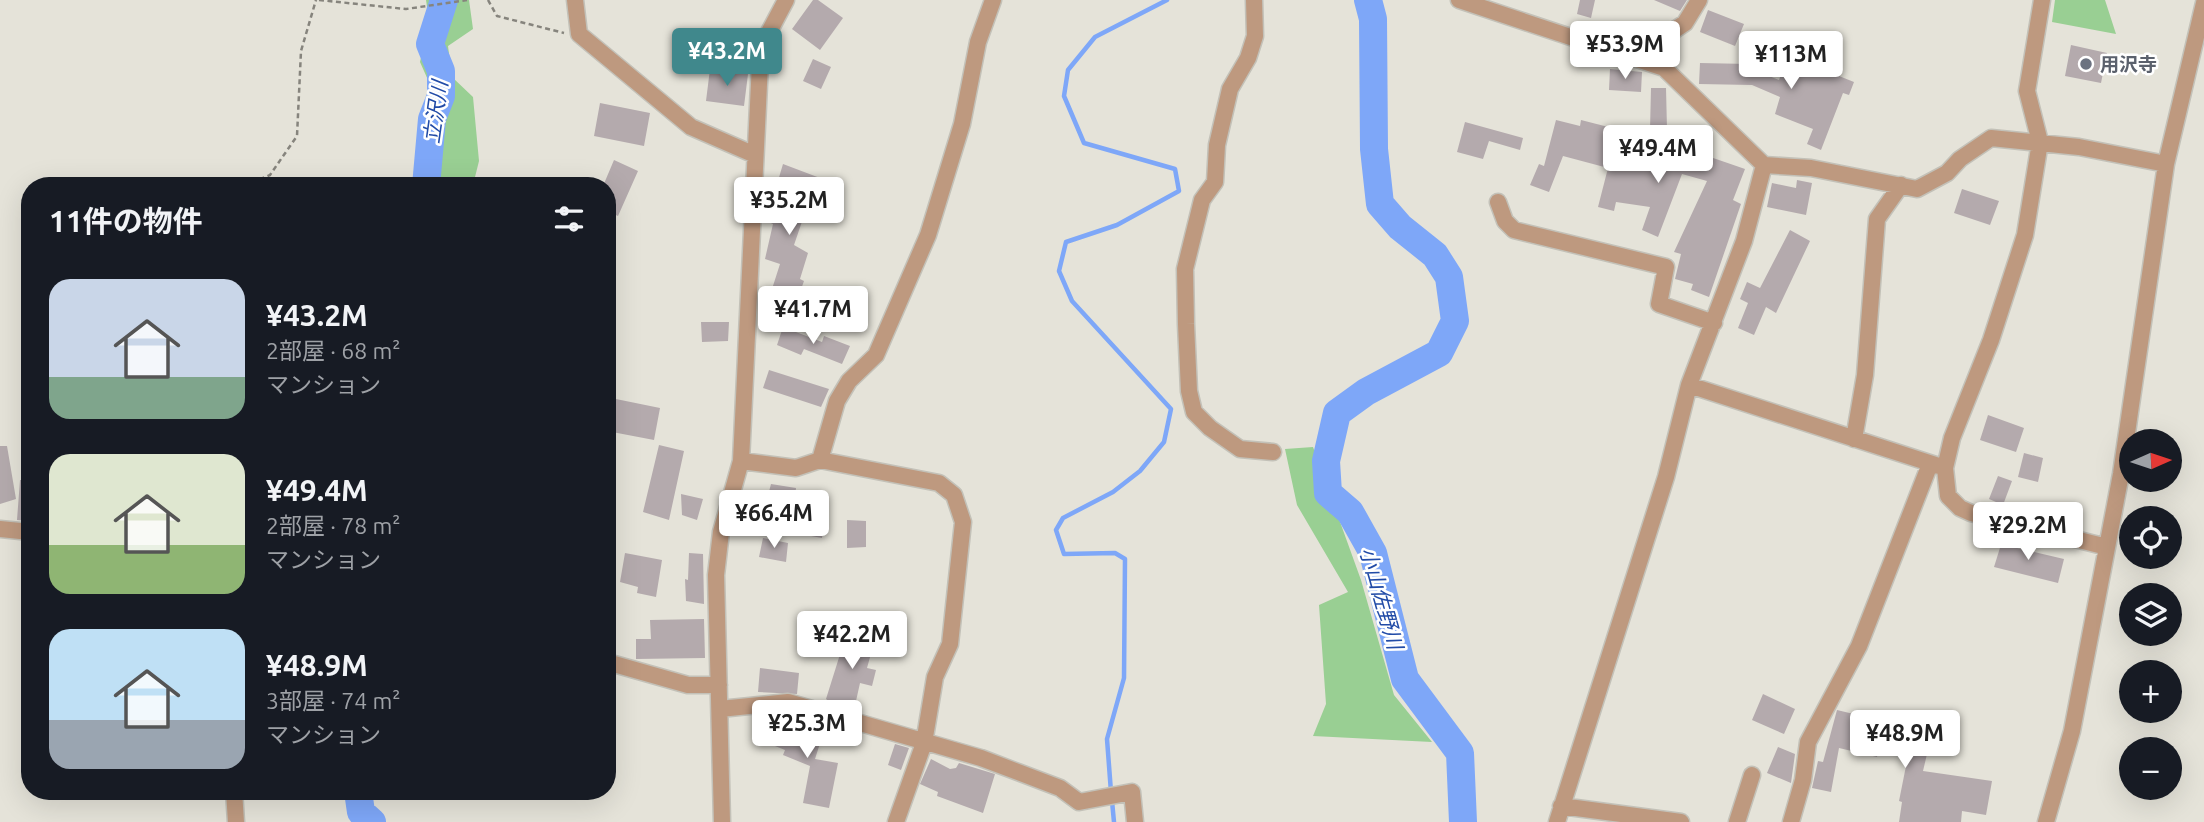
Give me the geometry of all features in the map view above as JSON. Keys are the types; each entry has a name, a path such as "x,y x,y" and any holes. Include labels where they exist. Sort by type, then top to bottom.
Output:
{"street":[{"path":"575,0 579,34 691,127 755,155"},
{"path":"722,822 716,575 721,532 741,461 760,63 768,34 786,0"},
{"path":"820,460 837,401 849,381 876,355 928,235 962,124 978,42 993,0"},
{"path":"1254,0 1255,36 1248,58 1230,89 1217,145 1215,182 1202,200 1185,269 1186,324 1189,391 1194,412 1210,428 1240,449 1273,452"},
{"path":"1459,0 1664,68 1764,166 1811,168 1917,189 1947,173 1960,159 1991,138 2040,142 2166,164"},
{"path":"1650,62 1664,37 1685,23 1699,0"},
{"path":"1791,822 1803,780 1808,741 1858,646 1937,466 1952,438 1987,350 2025,235 2040,142 2027,91 2042,0"},
{"path":"2046,822 2072,731 2121,474 2166,164 2196,65 2204,2"},
{"path":"1681,822 1559,814 1666,477 1689,385 1744,241 1764,166"},
{"path":"1854,439 1865,375 1878,219 1900,185"},
{"path":"1499,202 1505,220 1514,230 1666,267 1659,304 1714,323"},
{"path":"1689,385 1937,466"},
{"path":"741,461 796,468 820,460 939,483 954,495 963,522 950,644 934,677 924,743 896,822"},
{"path":"1937,466 1948,496 1960,508 2107,547"},
{"path":"0,529 21,531"},
{"path":"616,665 688,685 719,685"},
{"path":"720,709 788,702 981,758 1060,788 1079,802 1132,792 1135,822"},
{"path":"1737,822 1752,775"},
{"path":"235,800 236,822"}],"path":[{"path":"265,177 270,175 297,135 302,51 318,0 406,9 467,0"},
{"path":"488,0 497,16 556,33 579,34"}],"green space":[{"path":"426,0 469,0 473,29 448,46 452,77 473,97 479,161 475,177 421,177 432,89 420,62 429,20"},
{"path":"2055,0 2105,0 2116,34 2052,22"},
{"path":"1313,447 1361,580 1394,695 1432,742 1313,736 1326,704 1319,605 1348,592 1297,505 1285,449"}],"building":[{"path":"813,0 818,0 843,18 820,50 792,29"},
{"path":"1580,0 1595,0 1591,18 1577,14"},
{"path":"1654,0 1687,0 1680,11"},
{"path":"1708,10 1744,24 1735,46 1700,32"},
{"name":"用沢寺","path":"2071,45 2107,53 2101,83 2065,76"},
{"path":"1789,52 1821,63 1819,68 1854,82 1849,95 1843,93 1821,150 1807,144 1813,129 1775,114 1780,97 1752,85 1699,84 1700,63 1749,64 1749,68 1779,80"},
{"path":"813,59 831,67 821,89 803,81"},
{"path":"710,69 748,74 744,106 706,101"},
{"path":"1610,69 1642,72 1641,92 1609,90"},
{"path":"1651,88 1666,88 1667,129 1694,136 1690,150 1745,169 1733,200 1741,204 1709,297 1691,290 1693,284 1675,279 1681,254 1674,252 1707,181 1682,174 1658,237 1642,230 1650,207 1616,202 1614,211 1598,207 1608,168 1563,156 1549,192 1530,185 1539,164 1544,166 1556,120 1580,126 1581,120 1620,130 1612,163 1636,169 1643,145 1634,143 1639,126 1650,130"},
{"path":"600,103 650,113 644,146 594,136"},
{"path":"1465,122 1523,138 1520,150 1489,141 1483,159 1457,152"},
{"path":"614,160 638,171 618,216 616,177 607,177"},
{"path":"783,164 820,178 815,203 809,201 794,245 808,253 800,279 804,281 789,323 768,317 777,291 772,289 780,264 765,259 773,224 766,221"},
{"path":"1797,180 1812,183 1806,215 1767,207 1772,183 1796,188"},
{"path":"1962,189 1999,201 1990,225 1954,213"},
{"path":"1790,230 1810,241 1776,313 1766,307 1754,335 1738,328 1748,303 1740,299 1747,282 1760,288"},
{"path":"701,322 729,322 728,341 702,342"},
{"path":"783,327 822,342 824,336 850,346 842,364 804,349 801,355 777,345"},
{"path":"769,370 829,389 821,407 763,388"},
{"path":"616,399 660,408 654,440 616,433"},
{"path":"1988,415 2024,428 2016,452 1980,440"},
{"path":"659,445 684,451 669,520 643,512"},
{"path":"0,446 7,446 16,499 0,504"},
{"path":"2024,453 2043,458 2038,482 2018,477"},
{"path":"1998,476 2012,481 2003,505 1989,499"},
{"path":"20,480 21,480 21,520 17,520"},
{"path":"771,484 796,488 794,508 766,503"},
{"path":"681,494 703,499 697,520 682,515"},
{"path":"799,514 824,518 822,538 795,533"},
{"path":"847,520 866,521 866,547 847,548"},
{"path":"2004,535 2019,540 2017,548 2064,559 2058,583 1994,567"},
{"path":"763,538 788,543 786,562 759,557"},
{"path":"625,553 662,560 656,597 637,593 638,587 620,582"},
{"path":"689,553 703,554 704,604 686,601 685,579 688,580"},
{"path":"704,619 705,658 636,659 636,639 651,639 650,620"},
{"path":"847,632 875,639 867,668 876,670 872,686 860,683 854,710 826,699"},
{"path":"760,668 799,673 797,694 758,692"},
{"path":"1763,694 1795,709 1784,734 1752,720"},
{"path":"1837,710 1932,733 1923,771 1992,781 1986,815 1962,811 1961,822 1899,822 1902,802 1899,801 1909,751 1880,744 1877,757 1839,748 1831,792 1812,788 1818,761 1823,762"},
{"path":"781,717 823,734 815,759 838,763 829,808 803,803 810,766 783,755 785,750 770,744"},
{"path":"895,744 909,748 901,770 888,765"},
{"path":"1778,747 1795,754 1791,783 1767,773"},
{"path":"931,759 950,769 956,768 959,763 995,774 983,813 937,796 938,792 920,784"}],"waterway":[{"name":"立沢川","path":"427,177 432,119 441,96 441,71 430,44 444,0"},
{"path":"1111,792 1107,739 1124,678 1125,559 1115,553 1064,554 1056,530 1063,518 1113,492 1140,471 1164,442 1171,409 1072,301 1059,271 1066,242 1117,225 1179,191 1175,169 1084,143 1064,96 1068,70 1095,37 1167,0"},
{"name":"小山佐野川","path":"1368,0 1373,19 1374,149 1380,204 1400,227 1435,255 1449,277 1455,321 1439,353 1366,392 1337,413 1326,461 1328,493 1350,512 1373,553 1405,679 1460,753 1463,822"},
{"name":"立沢川","path":"359,800 361,812 372,822"},
{"path":"1112,801 1114,822"}],"place":[{"name":"用沢寺","path":"2086,64"}]}
